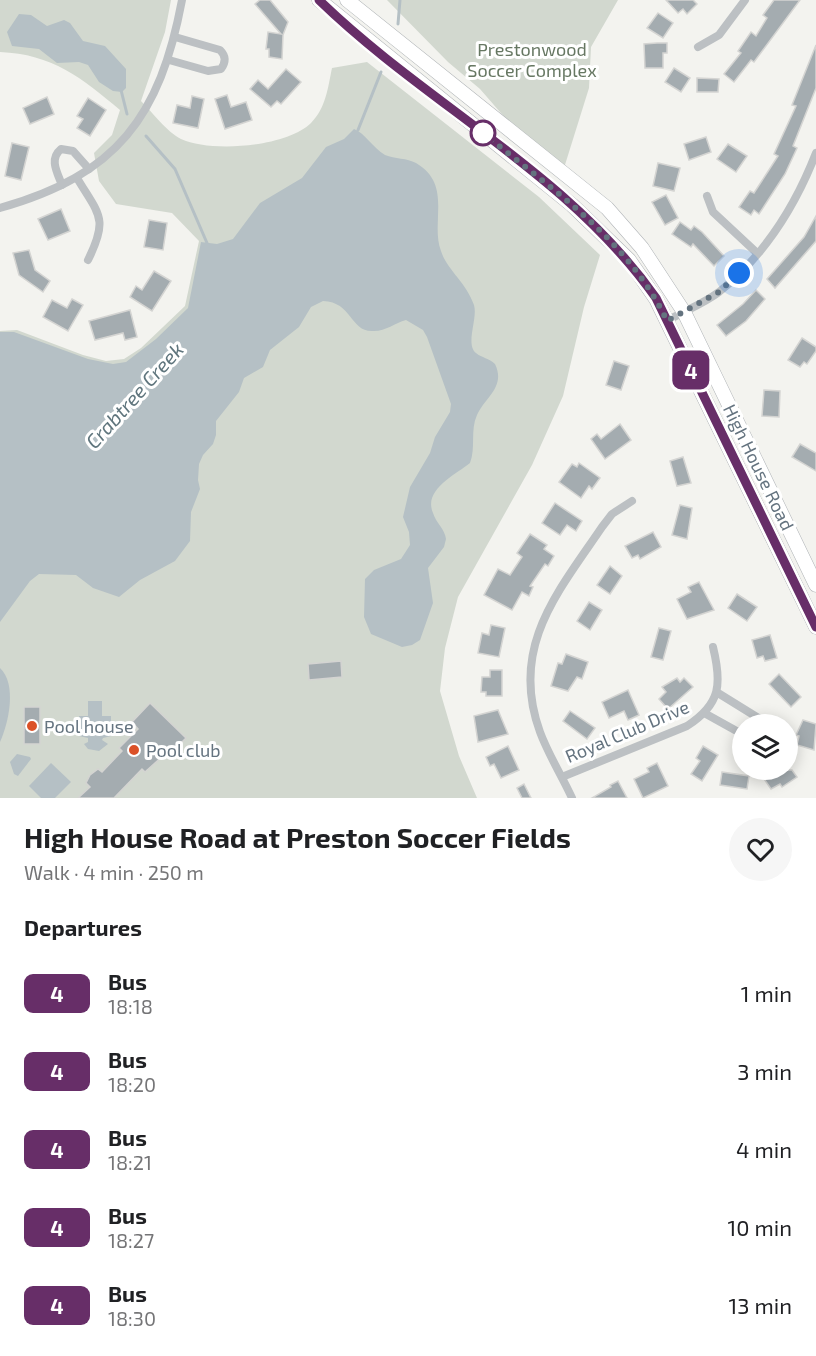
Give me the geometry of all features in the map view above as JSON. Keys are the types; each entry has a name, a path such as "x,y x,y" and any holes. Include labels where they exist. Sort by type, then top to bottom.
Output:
{"main road":[{"name":"High House Road","path":"319,0 601,231 629,260 656,298 816,627"},
{"name":"High House Road","path":"347,0 607,208 642,248 684,312 816,585"}],"street":[{"path":"0,208 77,178 120,145 157,91 169,60 182,0"},
{"path":"698,47 719,35 745,0"},
{"path":"169,60 213,72 221,69 225,62 224,54 220,50 175,37"},
{"path":"62,185 54,165 55,157 61,149 73,151 89,169"},
{"path":"667,321 719,292 772,238 794,204 816,153"},
{"path":"77,178 101,225 100,235 88,260"},
{"path":"707,196 713,212 757,254"},
{"path":"572,798 540,732 533,707 531,672 539,628 548,607 602,526 612,514 632,501"},
{"path":"713,647 718,669 718,693 754,714"},
{"name":"Royal Club Drive","path":"562,777 687,726 706,714 718,693"},
{"path":"706,714 732,728"}],"green space":[{"path":"0,0 171,0 165,32 141,101 170,132 181,139 211,146 267,142 285,138 300,131 311,123 320,111 326,97 332,68 367,62 539,197 600,255 584,307 563,396 532,465 458,597 445,648 440,691 459,756 477,798 0,798 0,331 17,330 83,355 106,361 124,359 141,348 185,306 199,241 172,213 116,204 99,181 94,153 112,135 120,110 79,78 51,63 35,57 0,52"},
{"name":"Prestonwood Soccer Complex","path":"387,0 618,0 591,47 589,88 564,168 507,120 480,89 448,62"}],"water":[{"path":"19,14 31,15 47,26 64,20 70,23 83,41 105,46 126,69 126,88 122,92 113,91 99,82 88,65 79,62 57,63 39,49 12,46 7,32"},
{"name":"Crabtree Creek","path":"354,129 385,155 416,163 434,182 438,204 438,240 441,251 474,305 473,349 478,355 495,364 498,372 496,385 475,421 470,463 442,484 432,497 433,513 446,539 444,547 428,568 433,603 420,640 402,647 371,634 364,617 365,579 374,570 401,559 410,545 409,532 403,517 410,487 430,453 435,437 450,412 451,404 423,330 406,320 383,330 366,330 355,323 340,306 323,301 311,307 299,327 270,350 263,367 244,378 239,392 216,421 216,435 213,444 203,455 199,464 200,489 191,512 190,541 175,561 140,580 119,597 93,588 76,575 39,574 30,581 0,622 0,332 14,332 88,359 113,364 126,362 156,339 188,308 201,242 217,244 233,239 260,203 302,178 326,147 344,139"},
{"path":"0,668 8,684 10,703 0,742"},
{"path":"88,701 102,701 102,716 111,716 111,736 103,738 102,740 108,744 99,751 88,749 84,744 88,742 88,738 79,736 79,716 88,716"},
{"path":"17,754 31,759 18,776 14,774 10,762"},
{"path":"51,763 71,782 55,798 41,798 29,786"}],"building":[{"path":"260,0 270,0 288,22 283,35 282,59 269,57 269,49 266,49 268,32 281,34 255,4"},
{"path":"666,0 693,0 697,4 687,14 683,9 678,13"},
{"path":"774,0 800,0 754,62 751,60 734,82 724,74 741,53 738,51 751,32 756,36 767,18 763,15"},
{"path":"658,13 673,23 663,38 647,28"},
{"path":"667,43 667,53 663,53 663,68 645,68 644,44"},
{"path":"816,45 816,88 793,146 797,148 785,174 759,214 754,210 751,215 739,207 750,191 754,193 778,156 774,154 796,106 792,105"},
{"path":"674,68 690,78 681,92 665,82"},
{"path":"286,69 301,82 281,104 277,101 271,107 250,89 258,80 268,89"},
{"path":"697,78 719,79 718,92 697,92"},
{"path":"227,95 231,107 246,102 252,120 225,129 215,99"},
{"path":"192,96 204,99 198,128 173,123 177,105 190,108"},
{"path":"47,97 54,114 30,124 23,108"},
{"path":"88,98 106,110 90,136 77,128 83,119 77,116"},
{"path":"706,137 711,152 689,160 684,144"},
{"path":"12,143 29,147 21,180 5,176"},
{"path":"728,144 747,156 736,172 717,159"},
{"path":"658,163 680,168 674,191 653,186"},
{"path":"666,195 678,218 665,225 652,202"},
{"path":"61,209 70,231 48,240 38,219"},
{"path":"816,216 816,241 775,288 767,279 804,237"},
{"path":"149,220 167,223 163,250 144,247"},
{"path":"680,222 691,230 694,226 702,232 724,256 714,266 693,244 691,247 672,234"},
{"path":"29,250 35,270 50,281 43,292 19,275 13,253"},
{"path":"154,271 171,281 152,311 130,297 136,286 142,290"},
{"path":"756,290 765,299 746,321 726,336 717,325"},
{"path":"72,299 83,305 68,331 43,317 52,300 67,308"},
{"path":"130,310 137,337 125,340 123,333 95,340 89,321"},
{"path":"802,338 816,347 816,351 807,364 804,362 800,367 788,360"},
{"path":"614,361 629,366 621,390 606,385"},
{"path":"764,390 780,391 779,417 762,416"},
{"path":"620,424 631,440 605,459 591,439 597,434 601,439"},
{"path":"800,444 816,453 816,471 792,457"},
{"path":"683,457 691,483 677,486 670,461"},
{"path":"579,463 600,478 592,489 589,486 581,498 559,482 572,464 577,467"},
{"path":"555,503 582,521 576,531 567,525 560,535 542,523"},
{"path":"680,505 692,508 687,539 672,535"},
{"path":"653,532 661,547 640,559 638,555 632,558 625,546"},
{"path":"530,534 547,545 544,549 554,556 548,566 545,564 530,586 533,587 529,596 522,592 512,610 484,595 498,569 510,575 522,557 517,553"},
{"path":"610,566 622,576 610,594 597,585"},
{"path":"699,582 714,610 687,619 677,599 691,592 688,587"},
{"path":"737,594 757,607 747,621 728,608"},
{"path":"589,602 602,610 590,630 577,621"},
{"path":"491,625 505,628 499,657 478,653 482,633 489,635"},
{"path":"659,628 671,631 663,660 651,657"},
{"path":"770,635 777,658 765,661 763,656 757,658 752,640"},
{"path":"566,654 588,662 582,679 577,677 568,691 551,686 558,663 562,664"},
{"path":"341,661 342,677 309,680 308,664"},
{"path":"490,670 502,670 502,696 486,696 486,692 481,692 482,677 490,677"},
{"path":"779,674 801,697 791,707 769,684"},
{"path":"677,678 680,682 684,678 693,687 668,709 659,699 666,692 662,687"},
{"path":"628,690 639,715 628,720 624,711 609,718 602,702"},
{"name":"Pool club","path":"150,703 186,738 166,758 164,755 145,772 142,769 114,798 78,798 90,787 86,783 90,775 98,769 102,772 122,751 119,748 138,729 132,722"},
{"name":"Pool house","path":"24,707 40,707 40,744 24,744"},
{"path":"498,710 508,734 478,742 474,716"},
{"path":"570,711 595,728 587,739 563,721"},
{"path":"803,720 816,724 814,750 798,745 798,731"},
{"path":"508,746 519,770 501,778 494,764 490,766 486,757"},
{"path":"703,746 718,755 702,781 691,774 700,761 696,758"},
{"path":"657,763 668,786 643,798 634,779 649,772 647,768"},
{"path":"722,772 732,773 732,780 748,780 747,789 720,785"},
{"path":"765,780 792,780 782,787 780,784 771,789"},
{"path":"618,781 627,798 592,798 611,787 610,785"},
{"path":"524,784 531,798 522,798 517,788"}],"waterway":[{"path":"398,24 400,0"},
{"path":"358,130 381,72"},
{"path":"121,90 127,114"},
{"path":"146,136 175,169 207,243"}],"bus line":[{"name":"4","path":"319,0 572,205 629,260 656,298 816,627"}],"place":[{"name":"Pool house","path":"32,726"},
{"name":"Pool club","path":"134,750"}],"route":[{"path":"483,133 601,231 629,260 656,298 667,321 693,309 719,292 739,273"}]}
